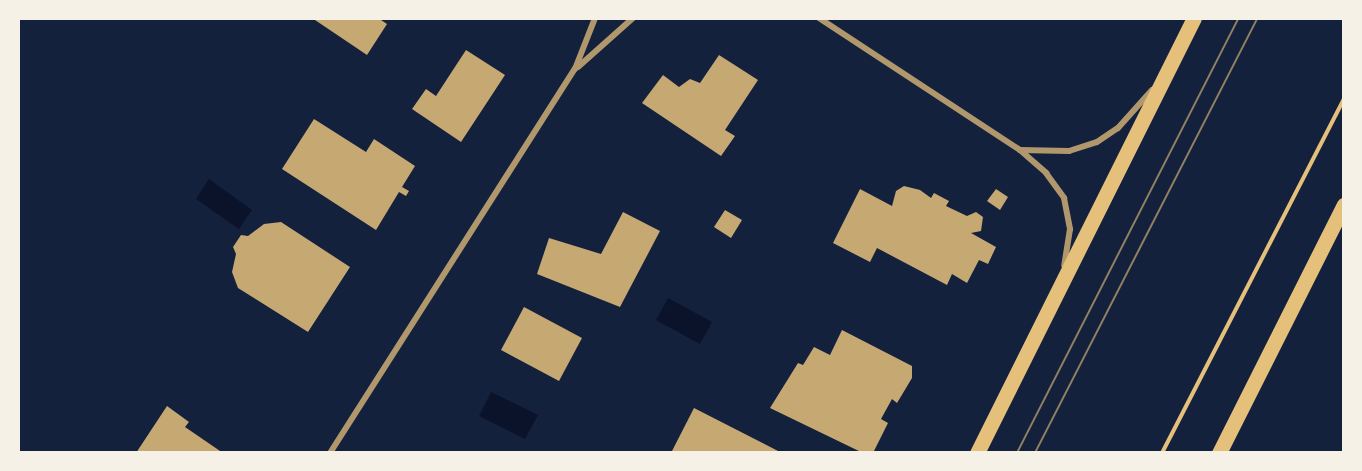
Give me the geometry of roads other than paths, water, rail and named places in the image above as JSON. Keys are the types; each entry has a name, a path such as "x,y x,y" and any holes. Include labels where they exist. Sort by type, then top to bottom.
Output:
{"main road":[{"path":"977,453 1061,291 1194,18"},
{"path":"1219,453 1344,205"}],"street":[{"path":"330,453 575,69 595,18"},
{"path":"575,69 633,18"},
{"path":"819,18 1020,150 1046,173 1064,198 1070,229 1061,291"},
{"path":"1020,150 1069,151 1097,142 1118,128 1167,73"}],"water":[{"path":"209,179 252,210 239,229 196,199"},
{"path":"668,298 712,322 700,344 656,320"},
{"path":"491,392 538,415 525,439 479,416"}],"tram line":[{"path":"1017,453 1239,18"},
{"path":"1035,453 1258,18"}]}
